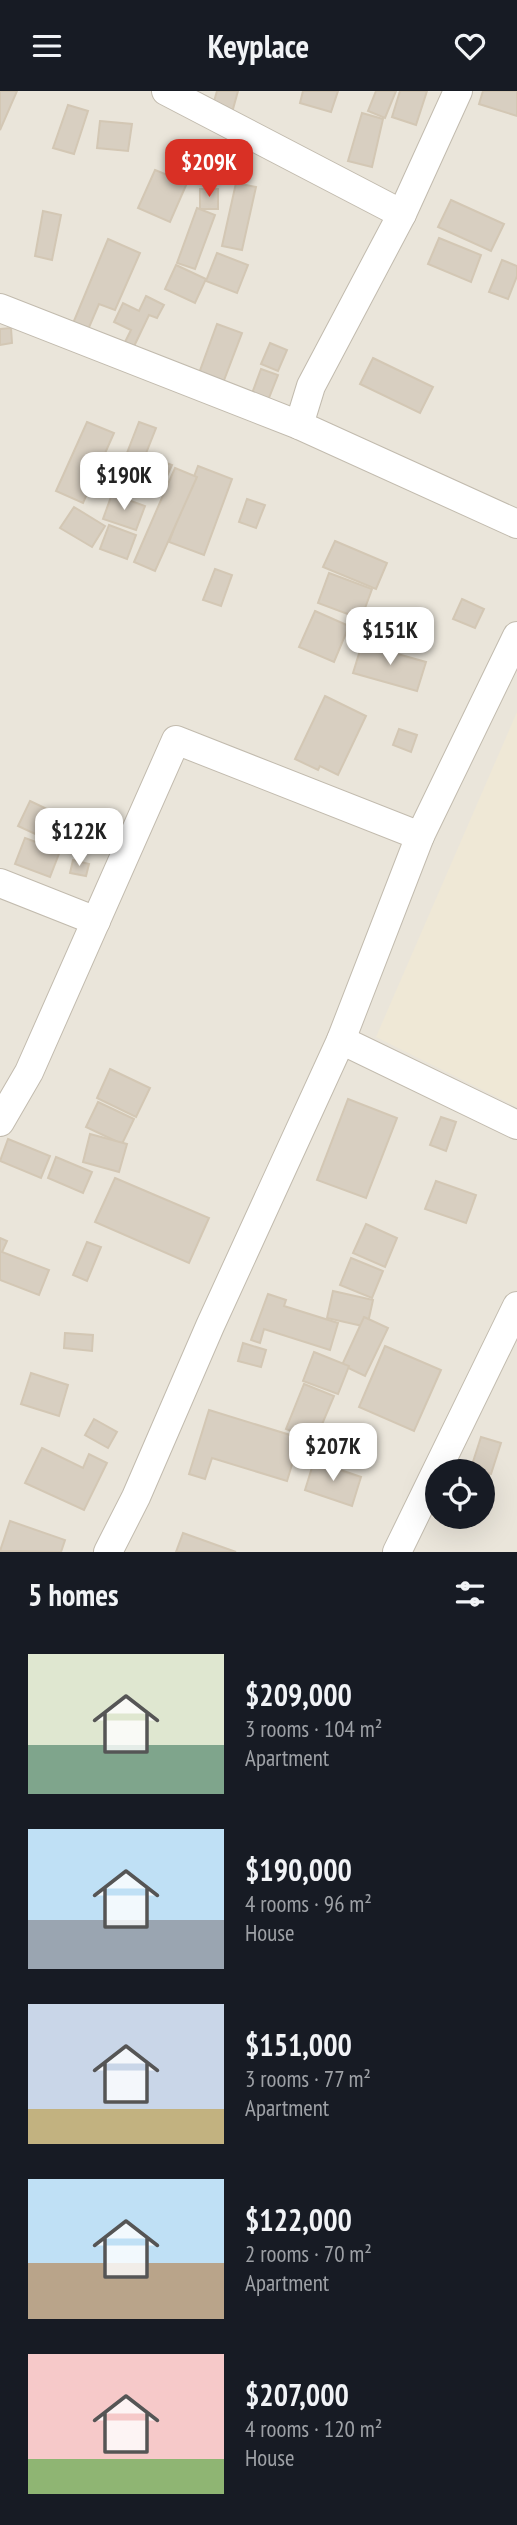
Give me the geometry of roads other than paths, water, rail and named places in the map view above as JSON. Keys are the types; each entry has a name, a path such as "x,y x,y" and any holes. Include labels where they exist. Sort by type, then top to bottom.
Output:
{"street":[{"path":"166,91 402,213"},
{"path":"299,425 311,386 402,213 458,91"},
{"path":"0,309 299,425 517,524"},
{"path":"108,1552 136,1497 210,1326 341,1039 420,836 517,636"},
{"path":"0,1122 29,1072 176,740 420,836"},
{"path":"0,883 96,921"},
{"path":"341,1039 517,1125"},
{"path":"397,1552 517,1306"}]}
